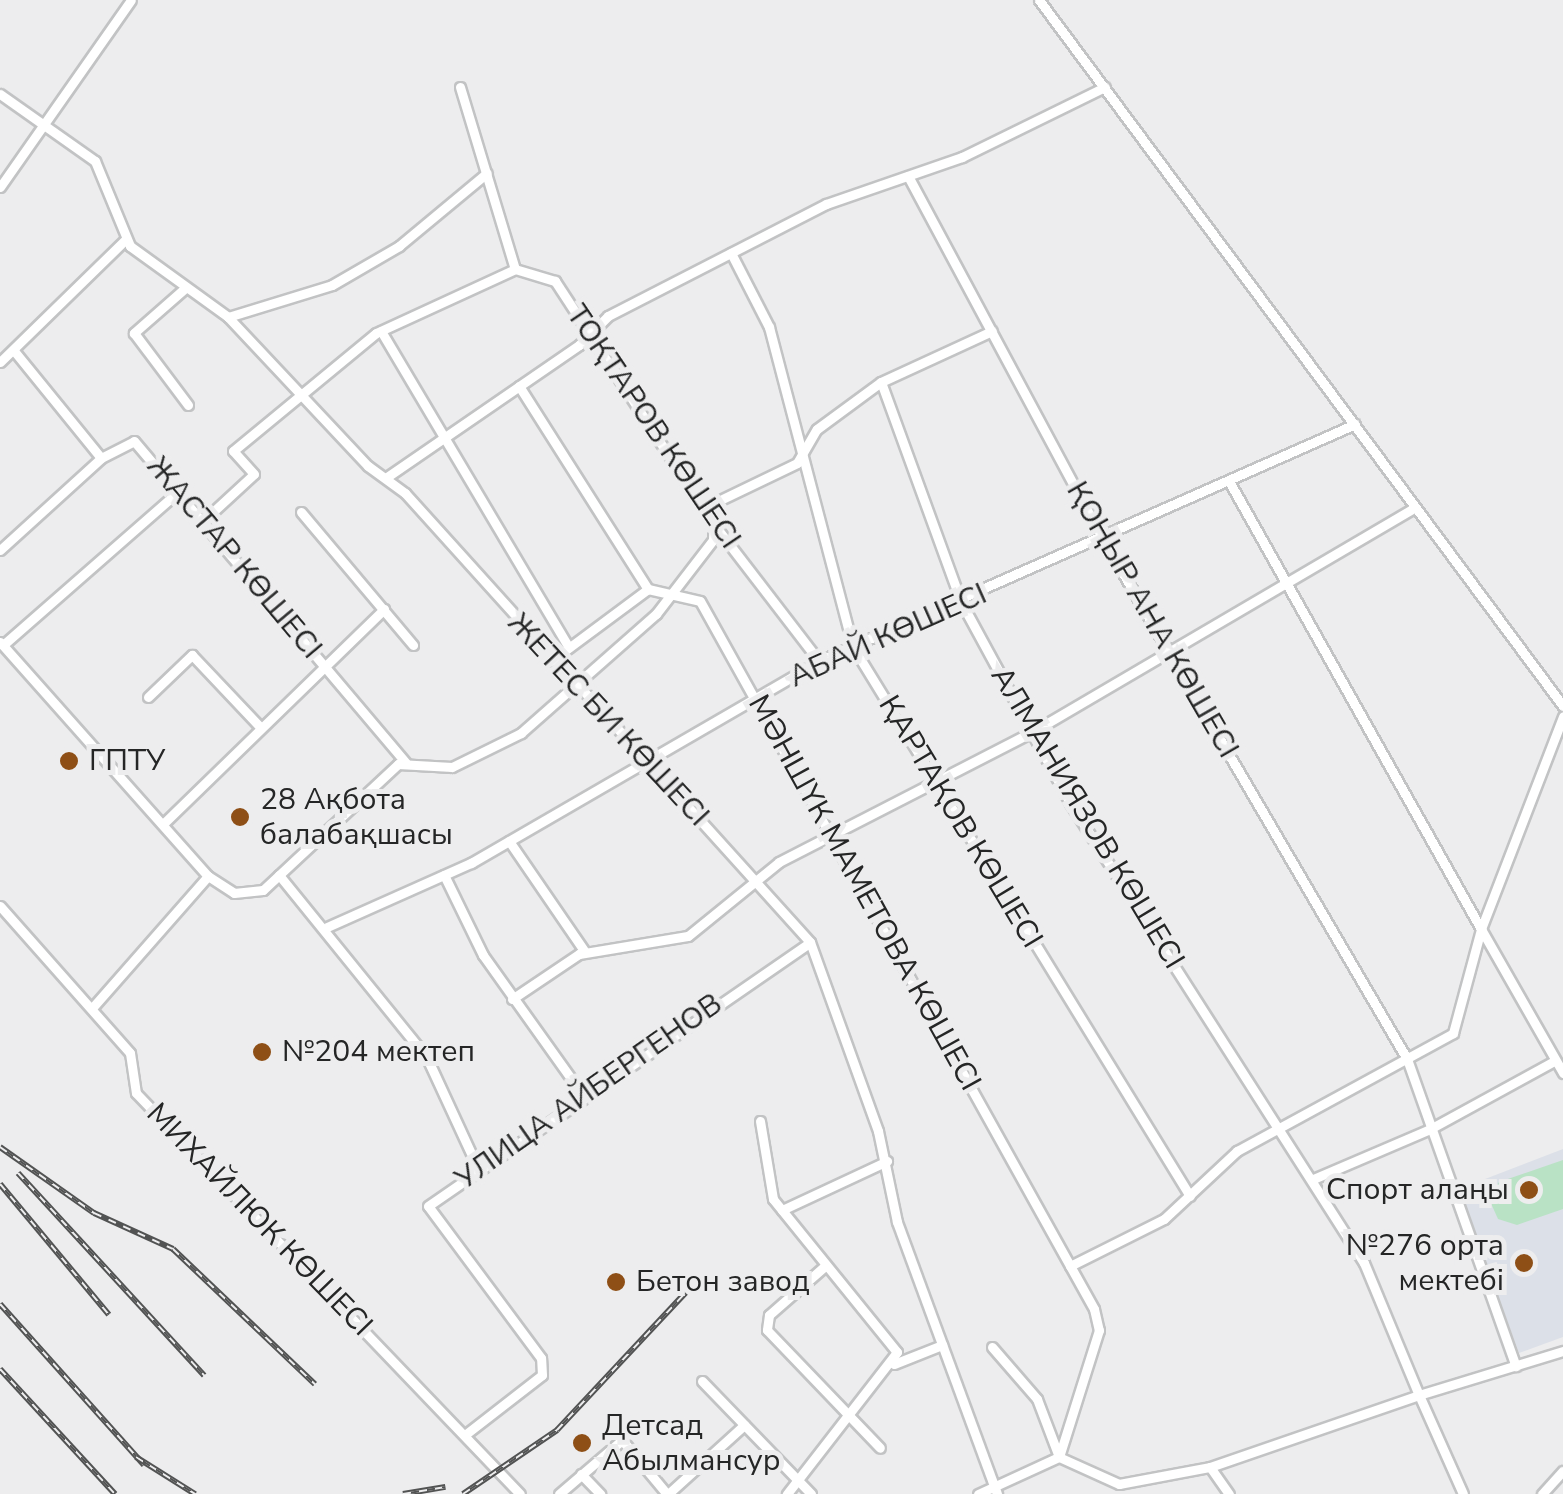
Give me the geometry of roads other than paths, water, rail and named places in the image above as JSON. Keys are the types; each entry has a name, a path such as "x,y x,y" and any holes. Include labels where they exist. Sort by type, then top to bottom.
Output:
{"street":[{"path":"1039,0 1563,706"},
{"path":"0,187 48,129 124,2"},
{"path":"387,476 593,331 730,252 826,204 908,176 1105,86"},
{"path":"203,521 254,474 233,451 298,397 382,331 515,270 460,87"},
{"path":"0,94 95,160 125,240 15,352 0,362"},
{"path":"228,318 332,285 399,246 486,173"},
{"name":"ҚОҢЫР АНА КӨШЕСІ","path":"908,176 1104,541 1407,1059 1516,1366"},
{"name":"ЖЕТЕС БИ КӨШЕСІ","path":"125,240 228,318 298,397 387,476 572,684 760,882 810,942 887,1161 897,1222 997,1494"},
{"name":"ҚАРТАҚОВ КӨШЕСІ","path":"730,252 769,327 853,647 1190,1196"},
{"name":"ТОҚТАРОВ КӨШЕСІ","path":"515,270 555,281 593,331 714,524 819,661"},
{"path":"184,288 134,333 188,405"},
{"path":"382,331 569,647"},
{"path":"178,492 1,644 208,876 234,893 263,890 406,763 452,768 521,733 669,596 713,540 714,503 797,464 817,429 881,382 992,331"},
{"name":"ЖАСТАР КӨШЕСІ","path":"15,352 101,458 134,440 406,763"},
{"name":"АЛМАНИЯЗОВ КӨШЕСІ","path":"881,382 960,602 1032,732 1278,1127 1314,1178 1364,1264 1463,1494"},
{"path":"519,386 648,590 551,661"},
{"name":"АБАЙ КӨШЕСІ","path":"327,927 509,841 819,661 1104,541 1355,424"},
{"path":"0,550 101,458"},
{"path":"1230,483 1563,1074"},
{"path":"512,999 585,952 688,936 832,833 937,785 1032,732 1415,507"},
{"path":"302,512 413,646"},
{"name":"МӘНШҮК МАМЕТОВА КӨШЕСІ","path":"648,590 700,601 757,697 1070,1266 1099,1330 1058,1457"},
{"path":"164,823 384,609"},
{"path":"148,697 192,655 261,728"},
{"path":"1070,1266 1164,1220 1217,1164 1453,1032 1481,929 1563,716"},
{"path":"509,841 585,952"},
{"path":"279,875 327,927 427,1058 477,1166"},
{"path":"444,875 512,999 583,1094"},
{"path":"92,1008 208,876"},
{"name":"МИХАЙЛЮК КӨШЕСІ","path":"0,906 130,1053 136,1093 520,1494"},
{"name":"УЛИЦА АЙБЕРГЕНОВ","path":"466,1434 542,1375 542,1358 428,1206 477,1166 810,942"},
{"path":"1314,1178 1430,1130 1554,1061"},
{"path":"760,1121 764,1181 782,1210 896,1352 894,1364"},
{"path":"782,1210 887,1161"},
{"path":"826,1265 769,1314 766,1330 880,1448"},
{"path":"787,1494 798,1484 844,1412 894,1364 942,1345"},
{"path":"992,1347 1037,1398 1058,1457"},
{"path":"978,1494 992,1480 1058,1457 1119,1484 1210,1467 1419,1395 1563,1351"},
{"path":"702,1380 811,1494"},
{"path":"559,1494 622,1440 668,1494 744,1426"},
{"path":"1210,1467 1229,1494"},
{"path":"1542,1494 1563,1470"},
{"path":"581,1474 600,1494"}],"railway":[{"path":"0,1147 94,1213 173,1249 315,1384"},
{"path":"18,1173 204,1375"},
{"path":"0,1184 109,1315"},
{"path":"463,1494 557,1430 689,1289"},
{"path":"0,1304 144,1465"},
{"path":"0,1369 115,1494"},
{"path":"136,1457 195,1494"},
{"path":"403,1494 445,1487"}],"place":[{"name":"ГПТУ","path":"69,761"},
{"name":"28 Ақбота балабақшасы","path":"240,817"},
{"name":"№204 мектеп","path":"262,1052"},
{"name":"Спорт алаңы","path":"1529,1190"},
{"name":"№276 орта мектебі","path":"1524,1263"},
{"name":"Бетон завод","path":"616,1282"},
{"name":"Детсад Абылмансур","path":"582,1443"}]}
